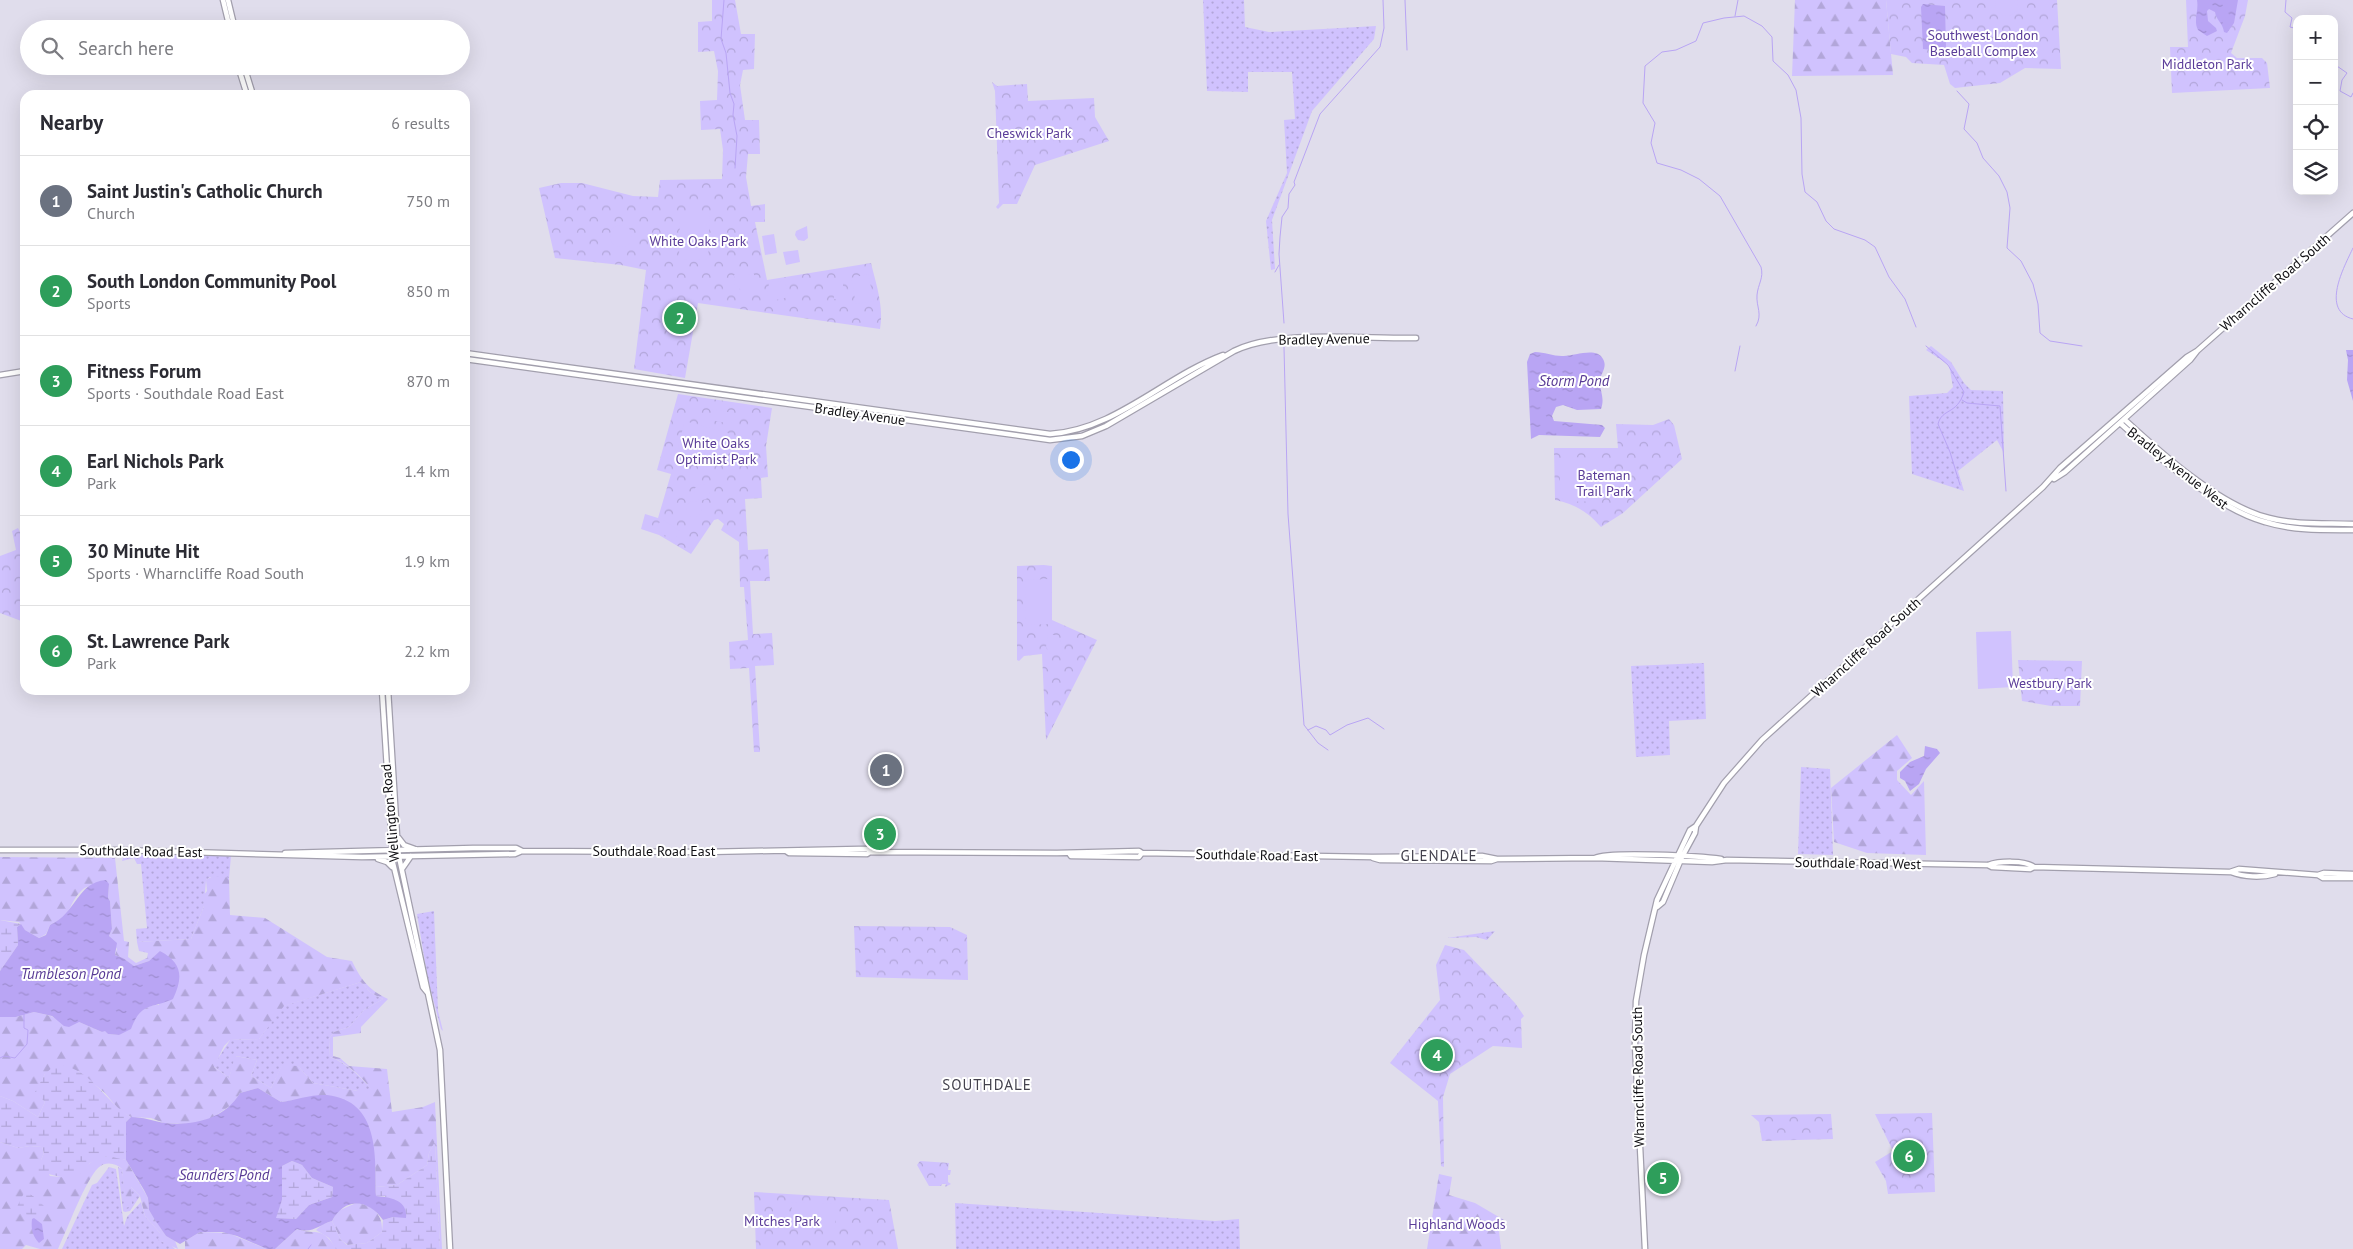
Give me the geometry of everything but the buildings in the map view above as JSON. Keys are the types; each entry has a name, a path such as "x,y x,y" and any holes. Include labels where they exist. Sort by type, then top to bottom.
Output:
{"main road":[{"path":"223,0 228,20"},
{"path":"228,0 233,20"},
{"path":"241,75 245,90"},
{"path":"247,75 251,90"},
{"name":"Wharncliffe Road South","path":"2050,481 2065,472 2190,360 2197,351 2353,213"},
{"name":"Bradley Avenue","path":"470,354 1050,434 1077,430 1103,421 1188,373 1253,343 1277,339 1416,338"},
{"name":"Bradley Avenue","path":"470,360 1041,440 1064,440 1092,432 1234,351"},
{"name":"Wharncliffe Road South","path":"1645,1249 1635,1033 1640,974 1660,892 1695,833 1696,826 1724,783 1756,746 2050,481 2060,468 2186,357 2197,351"},
{"path":"0,375 20,373"},
{"name":"Bradley Avenue West","path":"2122,421 2210,490 2230,503 2250,512 2289,522 2353,524"},
{"name":"Bradley Avenue West","path":"2122,421 2208,494 2233,510 2267,523 2296,529 2353,530"},
{"name":"Wellington Road","path":"382,695 392,854 423,987 427,992"},
{"name":"Wellington Road","path":"388,695 398,854 440,1050 450,1249"},
{"path":"385,754 392,754"},
{"path":"397,835 404,845 419,850"},
{"name":"Southdale Road East","path":"398,854 419,850 509,848 522,851 786,851 788,849 868,849 870,852 1069,853 1071,851 1104,850 1139,851 1142,853 1372,857 1482,856 1497,859 1595,858 1600,855 1678,859"},
{"name":"Southdale Road East","path":"0,850 413,855 515,854 522,851"},
{"name":"Southdale Road East","path":"281,854 372,857 392,854"},
{"path":"402,869 408,858 413,855"},
{"path":"372,857 386,862 395,870"},
{"name":"Southdale Road West","path":"1678,859 1988,865 2011,863 2030,864 2034,867 2230,872 2240,875 2267,876 2276,874 2318,876 2323,878 2353,878"},
{"name":"Southdale Road West","path":"2318,876 2324,873 2353,874"}],"green space":[{"name":"White Oaks Park","path":"712,0 735,0 741,34 755,34 754,69 743,70 740,85 745,120 759,120 760,154 748,154 746,177 751,206 765,204 765,222 755,222 767,280 871,263 879,295 881,320 880,329 698,303 685,378 634,369 646,270 621,265 555,258 539,188 561,183 582,183 633,196 658,197 660,180 722,179 723,150 720,129 701,130 700,101 717,100 718,71 714,51 698,52 698,22 712,21"},
{"path":"1203,0 1244,0 1245,27 1269,32 1376,26 1374,39 1312,111 1272,220 1275,269 1271,270 1266,221 1287,173 1284,120 1295,119 1292,72 1248,72 1248,92 1207,91"},
{"path":"1795,0 1886,0 1893,75 1792,76"},
{"name":"Southwest London Baseball Complex","path":"1886,0 2057,0 2061,69 2025,68 2000,83 1955,88 1950,84 1944,65 1912,63 1906,57 1891,54"},
{"path":"1996,0 2017,0 2018,10 2010,16 2002,15 1995,9"},
{"name":"Middleton Park","path":"2186,0 2248,0 2245,16 2231,53 2237,58 2262,58 2267,63 2270,88 2172,93 2170,47 2188,47"},
{"path":"1976,36 1990,42 1990,51 1986,55 1978,56 1972,52 1972,38"},
{"name":"Cheswick Park","path":"992,82 997,86 1027,84 1028,101 1094,98 1095,117 1109,141 1035,165 1017,204 1003,204 998,209 996,207 999,203 995,91"},
{"path":"1053,122 1054,144 1036,144 1035,123"},
{"path":"680,211 710,211 708,260 679,259"},
{"path":"621,225 629,228 632,236 629,244 621,247 613,244 610,236 613,228"},
{"path":"807,226 808,238 804,241 798,240 795,235 796,231"},
{"path":"774,234 777,253 765,255 762,236"},
{"path":"798,250 800,262 786,265 783,252"},
{"path":"754,274 754,292 743,292 735,285 734,275"},
{"path":"868,274 874,301 856,304 851,278"},
{"path":"774,280 785,283 788,291 785,298 771,301 767,299 769,283"},
{"path":"834,280 843,280 843,299 834,299"},
{"path":"1931,346 1951,362 1964,383 1971,390 2003,391 2004,453 1997,440 1958,471 1964,491 1912,474 1909,396 1947,393 1953,387 1949,365 1926,350"},
{"name":"White Oaks Optimist Park","path":"678,394 772,408 766,446 768,477 761,478 762,498 745,499 748,550 768,549 770,581 750,581 753,634 772,633 774,665 755,666 760,752 754,752 749,668 730,669 729,642 748,640 744,587 740,587 739,542 721,530 724,524 718,519 714,520 691,554 659,535 641,529 645,514 658,518 671,474 657,470"},
{"path":"711,409 733,413 731,424 711,420"},
{"name":"Bateman Trail Park","path":"1669,419 1674,425 1682,459 1623,513 1601,527 1581,509 1555,500 1554,448 1618,448 1616,424 1653,425"},
{"path":"685,421 731,434 724,463 677,450"},
{"path":"1562,457 1609,458 1610,484 1594,499 1588,501 1583,502 1561,498 1559,463"},
{"path":"702,484 708,486 710,492 708,498 702,500 696,498 694,492 696,486"},
{"path":"694,501 700,503 702,509 700,515 694,517 688,515 686,509 688,503"},
{"path":"662,519 680,531 674,541 655,529"},
{"path":"18,528 20,532 20,620 0,613 0,556 16,550 12,531"},
{"path":"1017,566 1052,566 1052,620 1097,640 1046,740 1042,654 1024,656 1019,661 1017,660"},
{"path":"1049,579 1049,624 1026,625 1025,580"},
{"path":"2011,631 2013,687 1978,689 1976,632"},
{"path":"1048,635 1058,635 1063,647 1062,653 1051,655 1046,647"},
{"name":"Westbury Park","path":"2018,660 2082,661 2080,706 2051,706 2022,701"},
{"path":"1704,663 1706,719 1669,721 1670,755 1636,757 1631,666"},
{"path":"1897,735 1912,758 1897,771 1897,780 1911,795 1924,781 1926,855 1867,853 1834,842 1831,788"},
{"path":"1801,767 1830,769 1833,855 1798,854"},
{"path":"124,855 231,856 229,878 210,877 206,880 204,906 191,939 137,942 136,929 147,928 141,864 137,864 134,858 122,861"},
{"path":"0,857 115,858 124,941 129,942 128,957 136,963 147,958 148,953 139,951 137,942 191,939 204,906 203,896 207,891 206,880 217,876 229,878 230,915 265,918 327,957 352,961 366,984 388,999 361,1027 361,1033 333,1037 333,1056 340,1058 349,1066 387,1069 392,1112 423,1107 435,1102 442,1249 440,1249 435,1142 429,1153 427,1165 397,1185 376,1187 375,1162 343,1100 320,1097 281,1102 258,1088 240,1093 234,1103 212,1118 192,1124 164,1123 151,1118 131,1117 120,1111 105,1093 78,1071 45,1074 36,1092 45,1102 38,1117 13,1101 0,1096 0,1017 16,1017 34,1012 51,1016 61,1022 79,1022 102,1032 105,1030 108,1034 119,1035 141,1011 159,1005 161,951 149,961 134,966 115,955 117,949 109,936 112,929 110,901 108,898 109,884 91,886 82,890 67,913 50,925 46,934 39,938 25,930 19,922 0,920","holes":["361,982 371,993 383,999 364,1010 349,1027 334,1032 329,1039 330,1057 342,1062 354,1071 372,1091 358,1091 313,1083 298,1066 282,1065 271,1088 251,1076 257,1060 235,1056 229,1078 214,1067 224,1046 230,1040 259,1039 284,1006"]},
{"path":"434,911 438,1011 443,1031 428,980 417,914"},
{"path":"0,920 21,924 17,927 18,945 0,971"},
{"path":"854,926 950,927 967,935 968,980 856,977"},
{"path":"1495,931 1487,940 1476,937 1447,938"},
{"path":"1445,945 1464,950 1515,1003 1524,1016 1521,1019 1522,1048 1493,1046 1450,1074 1443,1097 1444,1167 1441,1166 1438,1101 1390,1063 1440,1000 1436,965"},
{"path":"361,982 371,993 383,999 364,1010 349,1027 334,1032 329,1039 330,1057 353,1071 373,1091 358,1091 313,1083 298,1066 282,1066 271,1088 251,1076 257,1060 236,1056 229,1078 213,1066 230,1040 259,1039 283,1006"},
{"path":"55,1065 78,1071 87,1077 113,1103 131,1117 126,1122 126,1160 107,1156 90,1163 81,1173 65,1178 36,1171 34,1165 41,1160 44,1153 42,1147 18,1148 0,1142 0,1096 13,1101 38,1117 45,1102 35,1092 45,1074"},
{"path":"1932,1113 1935,1192 1888,1194 1886,1181 1875,1162 1893,1151 1875,1114"},
{"path":"1831,1114 1833,1139 1762,1141 1759,1122 1751,1115"},
{"path":"435,1141 440,1249 336,1249 329,1238 316,1230 323,1224 332,1221 341,1240 347,1245 367,1243 382,1232 383,1220 393,1217 385,1196 376,1196 376,1187 397,1185 427,1165 429,1153"},
{"path":"0,1142 18,1148 42,1147 44,1153 41,1160 50,1176 62,1177 78,1173 93,1161 107,1156 126,1160 148,1198 149,1210 166,1236 175,1241 178,1249 158,1240 160,1233 145,1216 140,1196 131,1187 132,1205 126,1208 122,1169 117,1165 104,1164 93,1174 82,1194 58,1249 40,1249 26,1245 22,1249 0,1249"},
{"path":"292,1161 302,1165 312,1178 333,1187 332,1197 309,1205 296,1219 275,1218 282,1200 282,1166"},
{"path":"920,1161 949,1163 948,1170 951,1170 950,1175 948,1175 948,1182 951,1184 945,1187 946,1184 929,1186 917,1165"},
{"path":"109,1167 116,1169 124,1226 127,1217 141,1202 145,1216 160,1233 162,1242 169,1243 175,1249 62,1249 92,1185 97,1183"},
{"path":"118,1167 122,1169 127,1208 131,1187 140,1196 130,1211 123,1211"},
{"name":"Highland Woods","path":"1439,1174 1452,1177 1449,1195 1475,1203 1504,1220 1499,1231 1501,1249 1427,1249"},
{"name":"Mitches Park","path":"754,1192 889,1200 898,1249 756,1249"},
{"path":"24,1193 30,1194 38,1200 45,1207 45,1211 32,1219 28,1215 23,1214 22,1210 15,1211"},
{"path":"792,1202 835,1204 835,1229 791,1227"},
{"path":"356,1203 372,1208 379,1215 382,1232 367,1243 348,1245 341,1240 332,1221 338,1211"},
{"path":"955,1203 1215,1221 1239,1219 1240,1249 956,1249"},
{"path":"297,1229 318,1232 326,1236 336,1248 341,1249 275,1249"},
{"path":"200,1232 228,1233 267,1249 185,1249 185,1241"}],"water":[{"path":"2197,0 2238,0 2234,23 2227,33 2224,32 2215,12 2209,9 2207,11 2208,21 2217,31 2207,36 2198,30 2196,23"},
{"path":"1923,4 1945,6 1946,48 1943,51 1923,49 1921,7"},
{"path":"2346,350 2353,350 2353,401 2347,380 2348,360"},
{"name":"Storm Pond","path":"1535,352 1562,356 1584,353 1600,355 1605,365 1600,379 1601,409 1577,410 1563,405 1556,407 1552,416 1554,421 1602,425 1605,428 1600,437 1539,435 1531,439 1527,362 1530,354"},
{"path":"1925,746 1937,749 1940,753 1926,769 1919,784 1910,791 1905,781 1900,778 1900,772 1910,762 1924,756"},
{"name":"Tumbleson Pond","path":"106,880 109,884 108,898 110,901 112,929 109,936 117,943 115,955 134,966 149,961 160,951 168,956 177,966 179,972 178,984 173,999 143,1010 131,1029 119,1035 108,1034 105,1031 102,1032 79,1022 69,1027 64,1026 52,1016 34,1012 16,1017 0,1017 0,971 18,945 17,927 21,924 25,930 39,938 46,935 50,925 66,913 82,892 96,882"},
{"name":"Saunders Pond","path":"258,1088 281,1102 310,1096 327,1095 344,1099 357,1108 366,1119 371,1133 374,1148 376,1196 387,1197 401,1203 406,1212 406,1218 393,1217 383,1220 371,1208 357,1204 350,1205 337,1213 332,1221 311,1230 297,1229 275,1249 267,1249 237,1236 222,1232 200,1232 180,1244 166,1236 149,1210 148,1198 126,1160 126,1122 131,1117 176,1124 197,1122 217,1115 226,1109 240,1093","holes":["292,1161 302,1165 312,1178 333,1187 332,1197 309,1205 296,1219 276,1218 282,1200 282,1166"]},
{"path":"34,1218 42,1224 44,1239 39,1243 33,1232 32,1219"}],"waterway":[{"path":"724,0 721,39 726,53 730,93 734,104 733,115 737,136 735,168"},
{"path":"1284,323 1279,254 1282,217 1288,208 1289,194 1295,185 1294,182 1320,114 1380,47 1384,28 1383,0"},
{"path":"1405,0 1407,50"},
{"path":"1735,16 1738,0"},
{"path":"2286,0 2285,12 2292,18 2290,27 2293,28"},
{"path":"1756,326 1759,318 1757,295 1761,278 1761,267 1720,196 1699,179 1681,170 1657,163 1651,143 1655,123 1643,103 1645,66 1662,52 1676,50 1696,41 1703,23 1744,16 1762,26 1772,37 1773,61 1788,75 1796,90 1801,118 1802,174 1805,192 1817,202 1826,221 1834,229 1865,240 1875,247 1889,277 1905,299 1916,327"},
{"path":"2338,67 2347,73 2342,80 2340,91 2351,97 2353,93"},
{"path":"1957,91 1969,104 1964,129 1977,143 1983,158 1999,176 2007,192 2010,208 2007,248 2021,261 2033,284 2038,304 2040,333 2050,341 2082,346"},
{"path":"2353,248 2340,277 2336,298 2338,307 2343,314 2353,319"},
{"path":"1275,272 1279,265"},
{"path":"1735,371 1740,346"},
{"path":"1926,346 1948,365 1964,392 1958,404 1943,415 1938,424 1950,452 1960,485"},
{"path":"1284,347 1288,514 1304,725 1318,743 1328,750"},
{"path":"1962,400 1967,403 2000,406 2006,491"},
{"path":"1308,730 1316,726 1326,730 1330,735 1347,725 1368,718 1384,729"},
{"path":"0,1058 4,1056 15,1058 27,1044 28,1030 24,1028 24,1014"},
{"path":"308,1249 311,1245"}],"place":[{"name":"South London Community Pool","path":"680,318"},
{"name":"Saint Justin's Catholic Church","path":"886,770"},
{"name":"Fitness Forum","path":"880,834"},
{"name":"Earl Nichols Park","path":"1437,1055"},
{"name":"St. Lawrence Park","path":"1909,1156"},
{"name":"30 Minute Hit","path":"1663,1178"}],"district":[{"name":"GLENDALE","path":"1439,856"},
{"name":"SOUTHDALE","path":"987,1085"}]}
